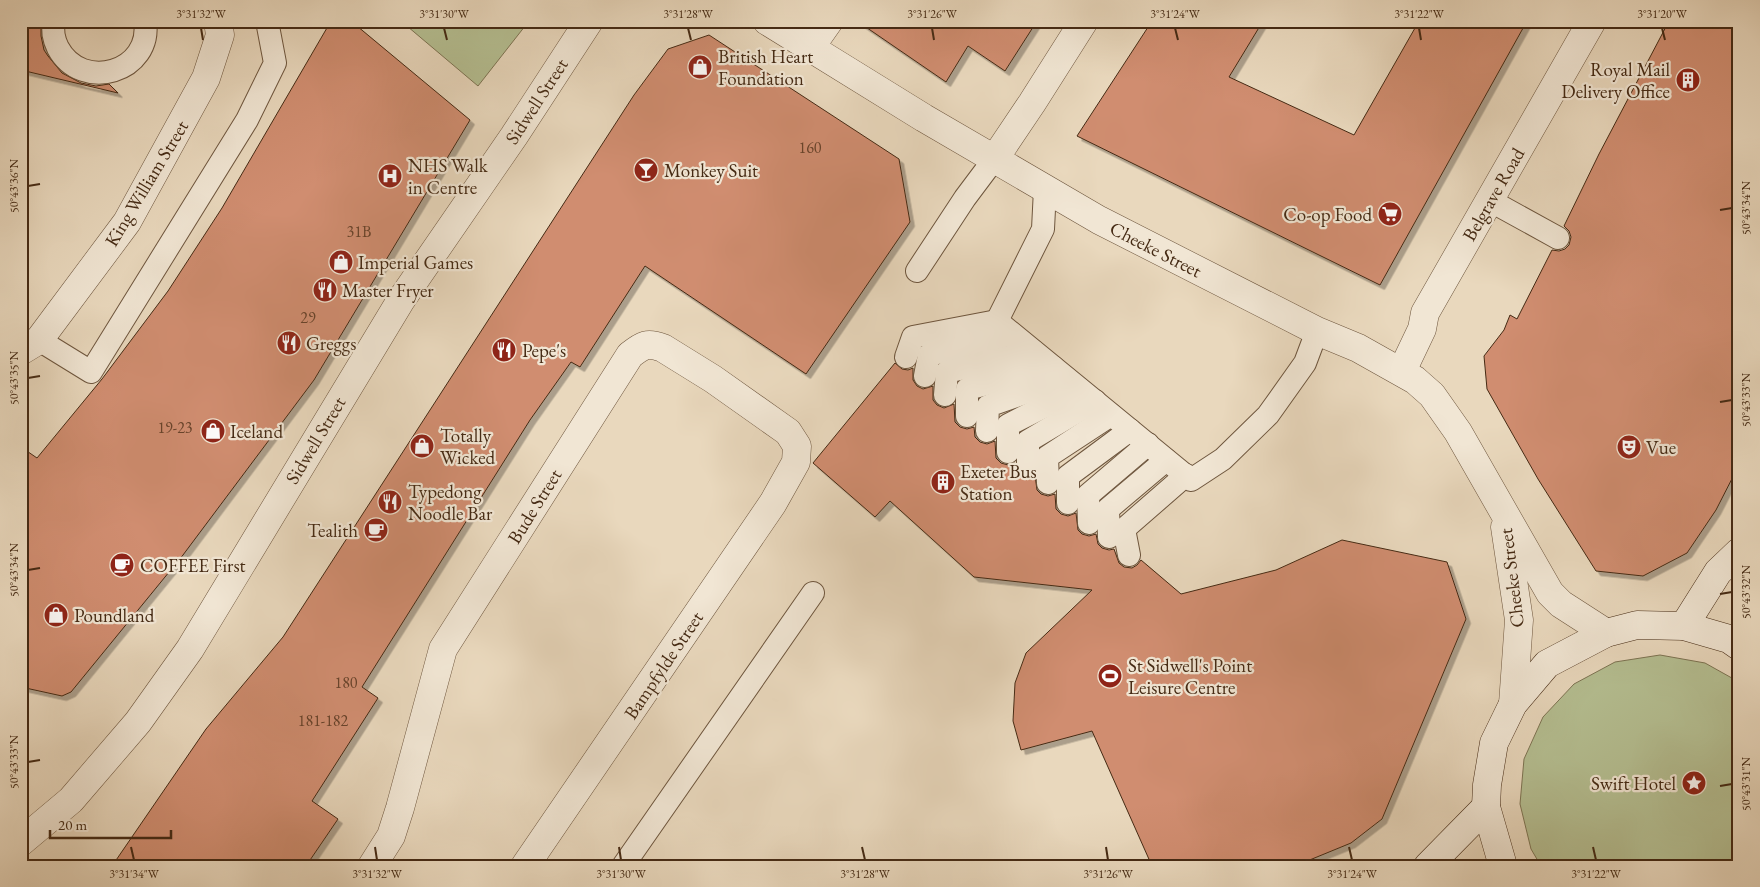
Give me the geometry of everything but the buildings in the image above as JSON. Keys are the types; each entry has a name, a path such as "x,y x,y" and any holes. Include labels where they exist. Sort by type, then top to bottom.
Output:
{"street":[{"name":"King William Street","path":"30,346 127,222 206,78 220,35 218,21"},
{"name":"Sidwell Street","path":"21,842 71,800 138,722 190,649 401,300 514,136 589,21"},
{"name":"Cheeke Street","path":"767,21 938,127 995,158 1099,220 1317,331 1358,348 1415,380 1432,396 1458,432 1550,594 1561,604 1606,633"},
{"path":"810,48 829,21"},
{"path":"995,158 1084,21"},
{"name":"Belgrave Road","path":"1402,372 1422,329 1425,313 1592,21"},
{"name":"Bude Street","path":"372,866 391,836 443,649 630,354 644,345 654,345 663,348 713,379 788,432 797,446 796,462"},
{"name":"Bampfylde Street","path":"525,866 773,503 796,462"},
{"name":"Cheeke Street","path":"1503,513 1519,620 1512,704"},
{"path":"1684,626 1718,572 1739,552"},
{"path":"1503,866 1486,807 1487,785 1494,743 1512,704 1547,664 1606,633 1637,625 1684,626 1729,639 1739,646"},
{"path":"1428,866 1486,807"}],"lane":[{"path":"54,21 55,42 63,56 74,66 90,73 106,73 121,68 134,59 142,45 146,29 145,21"},
{"path":"30,346 91,372 247,120 274,62 267,21"},
{"path":"917,271 947,240 965,198 995,158"},
{"path":"925,376 929,355 1004,327 1043,229 1045,189"},
{"path":"1489,200 1558,238"},
{"path":"906,358 913,336 1004,327 1191,480 1223,459 1268,415 1305,363 1317,331"},
{"path":"945,395 947,372 1033,350"},
{"path":"967,416 967,389 1081,390"},
{"path":"987,431 988,406 1081,390"},
{"path":"1008,452 1008,425 1081,390"},
{"path":"1028,464 1028,441 1081,390"},
{"path":"1048,483 1047,457 1081,390"},
{"path":"1068,503 1068,476 1130,430"},
{"path":"1090,523 1088,496 1148,444"},
{"path":"1109,537 1108,509 1166,460"},
{"path":"1129,554 1124,529 1186,476"},
{"path":"623,866 813,593"}],"green space":[{"path":"401,21 529,21 478,86"},
{"path":"1660,655 1705,663 1739,682 1739,866 1541,866 1531,849 1520,804 1524,759 1543,717 1574,684 1615,662"}],"place":[{"name":"British Heart Foundation","path":"700,67"},
{"name":"Royal Mail Delivery Office","path":"1688,80"},
{"name":"Monkey Suit","path":"646,170"},
{"name":"NHS Walk in Centre","path":"390,176"},
{"name":"Co-op Food","path":"1390,214"},
{"name":"Imperial Games","path":"341,262"},
{"name":"Master Fryer","path":"325,290"},
{"name":"Greggs","path":"289,343"},
{"name":"Pepe's","path":"504,350"},
{"name":"Iceland","path":"213,431"},
{"name":"Totally Wicked","path":"422,446"},
{"name":"Vue","path":"1629,447"},
{"name":"Exeter Bus Station","path":"943,482"},
{"name":"Typedong Noodle Bar","path":"390,502"},
{"name":"Tealith","path":"376,530"},
{"name":"COFFEE First","path":"122,565"},
{"name":"Poundland","path":"56,615"},
{"name":"St Sidwell's Point Leisure Centre","path":"1110,676"},
{"name":"Swift Hotel","path":"1694,783"}]}
